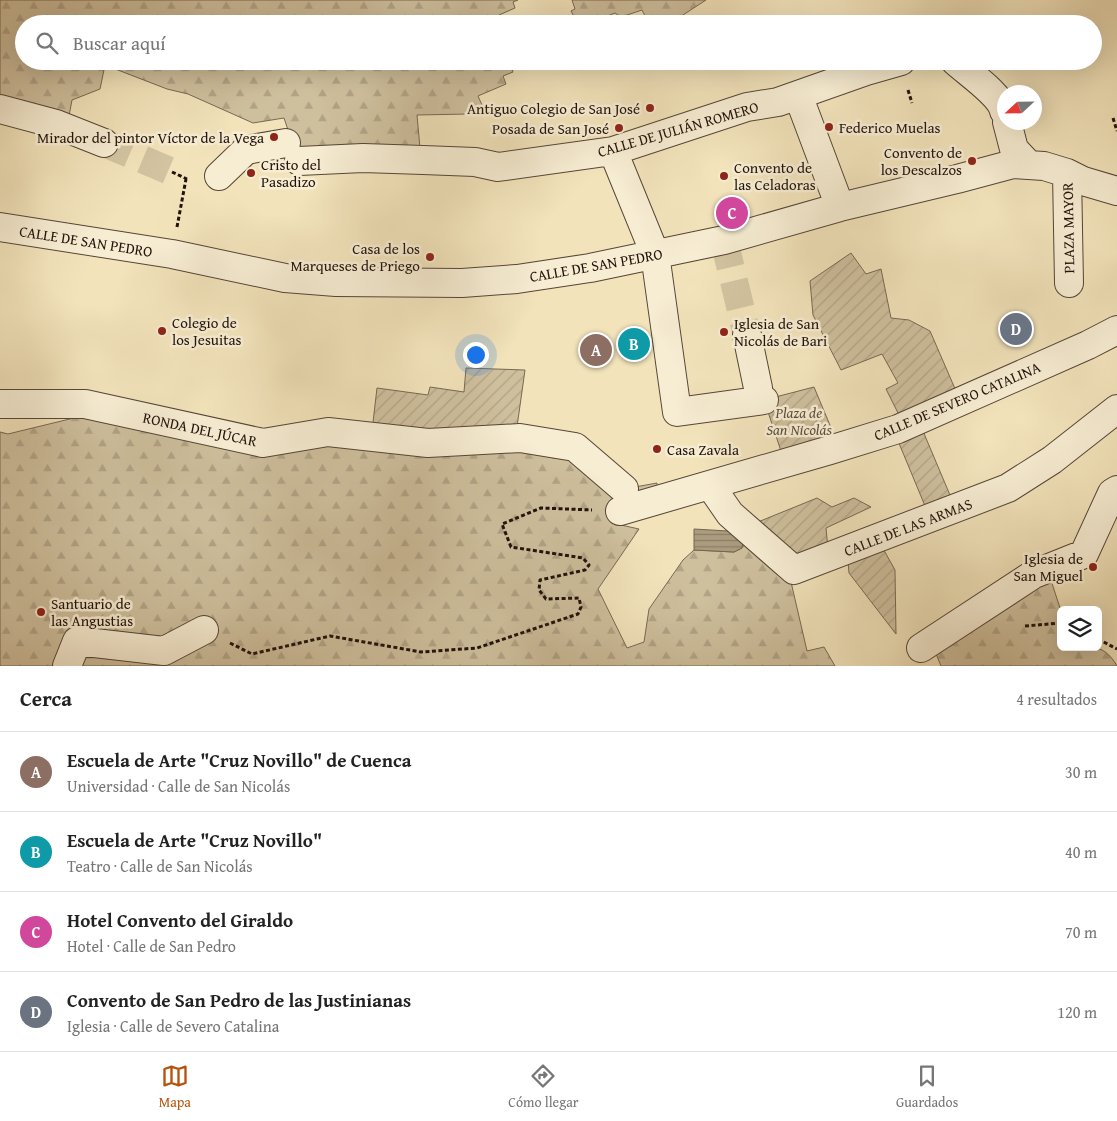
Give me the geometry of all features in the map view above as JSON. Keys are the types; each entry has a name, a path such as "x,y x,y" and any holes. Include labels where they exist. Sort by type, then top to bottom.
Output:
{"street":[{"name":"CALLE DE JULIÁN ROMERO","path":"251,173 219,176 246,150 363,158 475,162 498,167 613,151 748,107 778,102 870,70"},
{"path":"965,70 997,99"},
{"path":"798,95 840,207"},
{"path":"0,109 56,124 104,143"},
{"path":"1009,130 1014,149 1021,164"},
{"path":"613,151 655,254 677,412 761,394 747,334"},
{"name":"CALLE DE SAN PEDRO","path":"0,227 122,255 172,254 285,278 336,282 462,283 517,279 590,268 724,240 840,207 1021,164"},
{"name":"PLAZA MAYOR","path":"1021,164 1044,166 1067,173 1084,181 1117,190"},
{"name":"PLAZA MAYOR","path":"1067,173 1069,283"},
{"name":"CALLE DE SEVERO CATALINA","path":"622,500 710,485 898,429 1088,345 1117,330"},
{"name":"RONDA DEL JÚCAR","path":"0,404 85,404 263,443 328,432 428,443 520,438 575,447 622,500"},
{"name":"CALLE DE LAS ARMAS","path":"710,485 730,514 794,570 1008,488 1052,460 1117,409"},
{"path":"921,648 1034,574 1084,554 1112,494 1117,490"},
{"path":"67,666 76,635 164,651 204,630"}],"path":[{"path":"1113,118 1117,131"},
{"name":"CALLE DE SAN PEDRO","path":"172,254 186,179"},
{"path":"204,630 252,654 330,636 422,652 477,648 578,614 581,607 579,598 546,599 539,590 540,580 585,570 589,565 583,558 511,547 502,524 541,508 622,500"},
{"path":"1025,626 1057,623"},
{"path":"1102,641 1117,649"}],"green space":[{"path":"0,0 518,0 513,2 515,8 499,15 15,15 15,70 104,70 100,89 72,100 69,116 0,97"},
{"path":"572,0 706,0 683,15 644,15 642,10 627,15 615,13 610,15 573,15 571,11 575,9"},
{"path":"118,70 512,70 513,72 503,76 506,84 478,96 482,105 469,114 417,115 420,148 296,154 284,118 253,123 188,94 167,89"},
{"path":"851,253 866,274 881,269 891,318 909,320 930,331 956,391 899,415 886,389 898,383 882,354 841,370 813,315 810,281"},
{"path":"466,368 525,370 515,441 488,437 463,439 462,442 372,431 377,388 428,395 430,387 464,392"},
{"name":"Plaza de San Nicolás","path":"814,387 837,442 783,457 764,400"},
{"path":"82,416 328,445 527,449 567,454 624,489 657,483 657,493 644,514 612,523 639,529 598,589 627,648 644,642 649,609 683,560 694,550 734,552 742,548 751,536 788,569 807,651 824,647 835,666 0,666 0,432 8,434"},
{"path":"920,424 955,507 930,518 896,436"},
{"path":"817,498 832,507 854,498 871,507 826,528 828,549 802,558 782,554 753,524"},
{"path":"881,545 895,570 896,634 849,573 848,561"},
{"path":"1047,568 1059,606 1057,606 1057,651 1102,650 1112,658 1117,666 941,666 932,644"}],"shaded area":[{"path":"694,529 745,532 742,548 734,552 694,550"}],"tunnel":[{"path":"104,143 172,172"},
{"path":"724,240 747,335"}],"place":[{"name":"Antiguo Colegio de San José","path":"650,108"},
{"name":"Federico Muelas","path":"829,127"},
{"name":"Posada de San José","path":"619,128"},
{"name":"Mirador del pintor Víctor de la Vega","path":"274,137"},
{"name":"Convento de los Descalzos","path":"972,161"},
{"name":"Cristo del Pasadizo","path":"251,173"},
{"name":"Convento de las Celadoras","path":"724,176"},
{"name":"Hotel Convento del Giraldo","path":"732,213"},
{"name":"Casa de los Marqueses de Priego","path":"430,257"},
{"name":"Convento de San Pedro de las Justinianas","path":"1016,329"},
{"name":"Colegio de los Jesuitas","path":"162,331"},
{"name":"Iglesia de San Nicolás de Bari","path":"724,332"},
{"name":"Escuela de Arte \"Cruz Novillo\"","path":"634,344"},
{"name":"Escuela de Arte \"Cruz Novillo\" de Cuenca","path":"596,350"},
{"name":"Casa Zavala","path":"657,449"},
{"name":"Iglesia de San Miguel","path":"1093,567"},
{"name":"Santuario de las Angustias","path":"41,612"}]}
